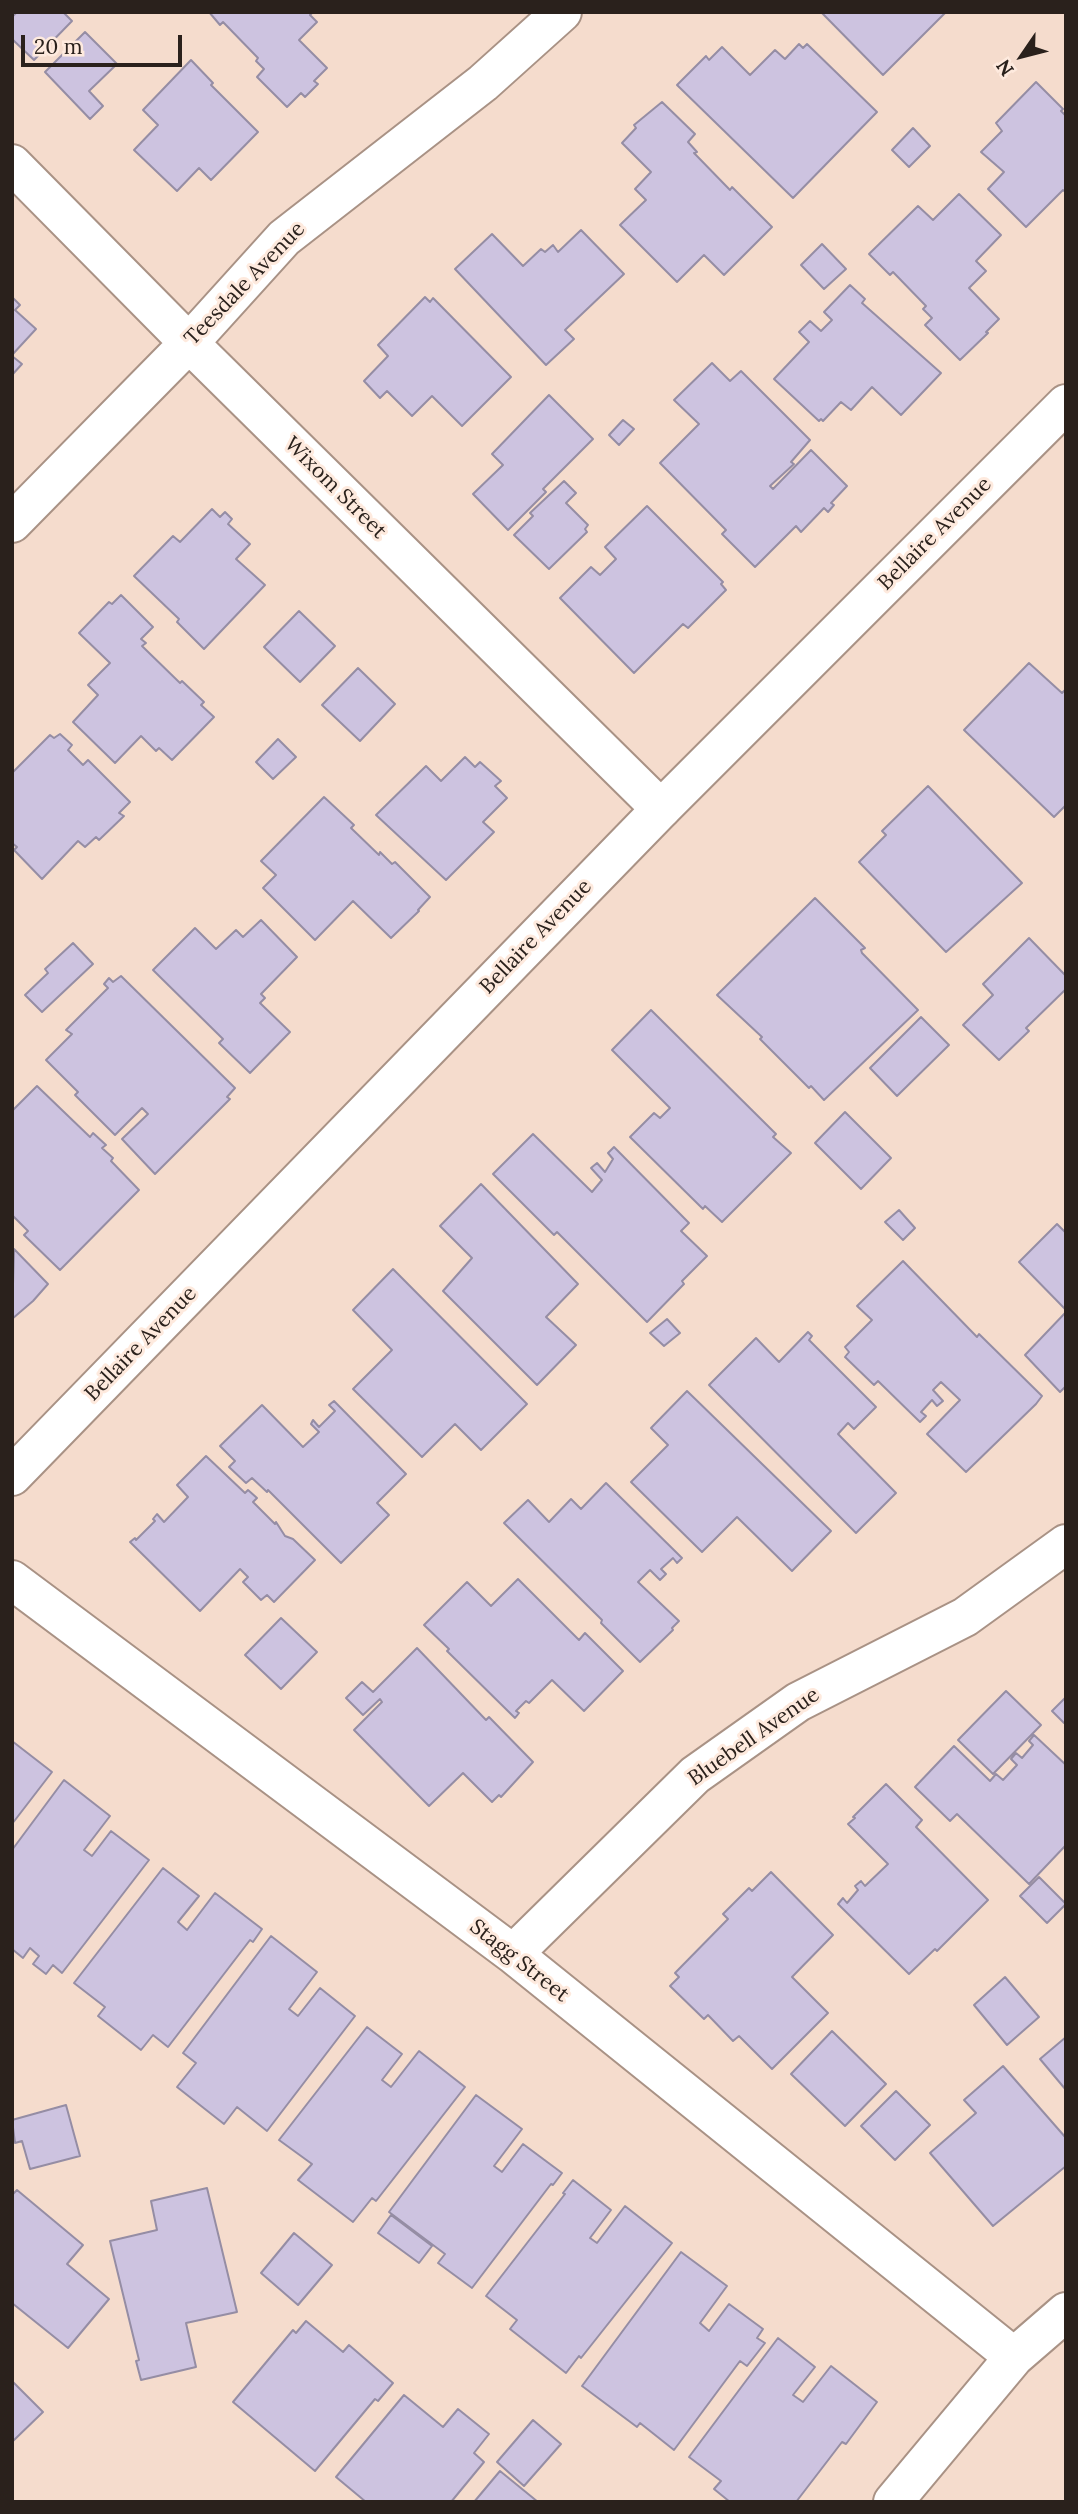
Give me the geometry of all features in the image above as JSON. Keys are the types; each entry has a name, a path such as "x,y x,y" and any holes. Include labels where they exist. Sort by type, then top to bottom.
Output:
{"street":[{"name":"Teesdale Avenue","path":"12,523 189,343 284,238 484,83 562,12"},
{"name":"Wixom Street","path":"12,164 189,343 661,809"},
{"name":"Bellaire Avenue","path":"12,1476 661,809 1066,404"},
{"name":"Bluebell Avenue","path":"513,1954 695,1774 799,1702 965,1617 1066,1544"},
{"name":"Stagg Street","path":"12,1580 513,1954 1014,2357"},
{"path":"893,2502 1014,2357 1066,2312"}],"building":[{"path":"17,12 63,12 72,21 34,60 12,39 12,17"},
{"path":"209,12 313,12 310,15 317,22 299,40 327,68 314,81 318,84 305,97 301,93 287,107 257,77 264,69 256,61 258,58 223,22 220,25"},
{"path":"821,12 946,12 883,75"},
{"path":"85,32 117,64 89,91 103,106 90,119 45,72"},
{"path":"799,44 803,48 807,44 877,112 793,198 677,85 706,56 709,60 722,47 750,75 775,50 785,59"},
{"path":"191,60 213,83 211,85 258,132 211,180 199,168 177,191 134,150 158,125 143,110"},
{"path":"1036,82 1063,109 1061,111 1066,116 1066,192 1063,190 1026,227 988,189 1004,172 981,152 1002,131 996,123"},
{"path":"662,102 695,134 688,142 697,152 694,153 772,227 724,275 704,255 677,282 620,225 646,200 635,189 651,172 622,143 636,128 634,125"},
{"path":"913,128 930,146 909,167 892,150"},
{"path":"959,194 1001,235 976,261 986,271 969,288 999,319 960,360 925,325 932,318 923,309 926,306 893,272 890,275 869,254 918,206 933,220"},
{"path":"581,230 624,274 565,330 574,339 546,365 455,269 492,234 523,266 541,249 545,252 553,245 558,252"},
{"path":"822,244 846,269 824,289 801,265"},
{"path":"850,285 865,299 862,303 941,373 901,415 872,387 851,410 841,402 823,421 819,421 774,379 809,342 799,332 810,321 821,331 832,320 824,312"},
{"path":"12,297 20,305 15,310 36,329 12,355"},
{"path":"425,297 430,302 433,298 511,377 462,426 432,396 412,416 387,391 380,398 364,381 388,356 378,345"},
{"path":"12,356 22,364 12,375"},
{"path":"712,363 730,381 741,371 810,440 791,462 794,464 770,486 773,489 811,450 847,486 831,503 834,505 828,512 824,508 801,532 796,526 755,567 722,534 726,530 660,463 699,424 674,400"},
{"path":"549,395 593,439 543,489 546,492 508,530 473,494 503,465 492,454"},
{"path":"623,420 634,429 619,445 609,435"},
{"path":"564,481 576,493 566,503 588,525 585,529 587,532 549,569 514,535 533,516 530,513"},
{"path":"647,506 723,582 721,584 726,590 688,628 683,624 634,673 560,598 591,567 600,575 616,559 605,547"},
{"path":"212,509 220,517 225,512 232,519 228,524 250,544 236,559 265,585 204,649 177,622 179,619 134,576 173,536 180,542"},
{"path":"121,595 153,627 141,639 146,643 142,646 204,702 201,705 214,717 172,760 159,748 156,751 141,736 115,763 73,722 98,695 88,685 110,663 79,633 109,602 112,604"},
{"path":"299,611 335,646 300,682 264,647"},
{"path":"1029,663 1062,693 1066,689 1066,805 1054,817 964,730"},
{"path":"358,668 395,704 360,741 322,705"},
{"path":"60,734 72,745 68,750 83,765 88,760 130,802 119,813 124,816 99,840 96,837 85,847 78,841 42,879 14,850 17,847 12,843 12,773 50,735 54,738"},
{"path":"278,739 296,757 273,779 256,762"},
{"path":"465,757 475,767 480,762 501,781 495,786 507,798 483,822 494,832 446,880 376,815 426,766 441,781"},
{"path":"928,786 1022,883 946,952 859,862 886,835 882,831"},
{"path":"324,797 354,825 351,828 379,855 380,852 392,864 395,862 430,897 391,938 353,901 315,940 263,888 276,875 261,861"},
{"path":"815,898 865,948 861,950 862,953 918,1010 824,1100 717,995"},
{"path":"261,920 297,957 261,994 265,998 260,1003 290,1032 250,1073 219,1043 223,1039 153,970 195,928 216,949 236,930 243,937"},
{"path":"1029,938 1066,976 1066,989 1026,1028 1029,1031 999,1060 963,1025 993,995 983,984"},
{"path":"73,943 93,964 42,1012 25,995 48,973 45,969"},
{"path":"121,976 235,1088 227,1097 230,1099 155,1174 122,1139 148,1114 142,1108 115,1135 75,1095 78,1092 46,1060 72,1034 66,1030 108,988 104,984 109,978 113,982"},
{"path":"651,1010 776,1134 773,1137 791,1153 722,1222 705,1206 703,1209 630,1137 654,1113 660,1118 670,1108 612,1050"},
{"path":"921,1017 949,1045 897,1096 870,1068"},
{"path":"37,1086 90,1137 93,1133 106,1145 102,1148 113,1158 111,1161 139,1190 60,1270 24,1235 28,1231 12,1215 12,1111"},
{"path":"845,1112 891,1158 861,1189 815,1143"},
{"path":"533,1134 592,1192 602,1180 591,1168 597,1163 605,1172 613,1159 608,1153 614,1147 689,1223 681,1231 707,1256 647,1322 557,1232 554,1235 493,1174"},
{"path":"481,1184 578,1284 546,1317 576,1345 537,1385 443,1291 472,1258 440,1226"},
{"path":"899,1210 915,1228 903,1240 885,1222"},
{"path":"1057,1224 1066,1233 1066,1310 1019,1262"},
{"path":"14,1249 48,1284 12,1319"},
{"path":"903,1261 977,1337 979,1334 1042,1396 966,1472 927,1434 960,1400 941,1382 933,1390 943,1401 937,1406 932,1400 921,1412 926,1416 920,1422 878,1381 874,1385 845,1357 849,1352 845,1347 872,1320 857,1306"},
{"path":"393,1269 527,1404 481,1450 455,1424 422,1457 353,1389 392,1350 353,1310"},
{"path":"1066,1312 1066,1386 1060,1392 1025,1355"},
{"path":"667,1319 680,1333 664,1346 650,1333"},
{"path":"808,1332 812,1336 809,1340 876,1407 854,1429 848,1423 838,1434 896,1493 856,1533 709,1385 756,1338 779,1362"},
{"path":"687,1391 831,1531 792,1571 737,1517 702,1552 631,1482 668,1445 651,1428"},
{"path":"334,1401 406,1474 377,1503 389,1515 341,1563 268,1490 267,1492 252,1478 246,1483 229,1467 235,1461 220,1446 262,1405 303,1447 319,1432 311,1424 313,1420 319,1427 335,1411 329,1405"},
{"path":"206,1456 245,1493 248,1490 257,1498 253,1502 275,1524 276,1522 285,1536 293,1539 315,1560 274,1602 267,1595 261,1600 243,1582 248,1577 240,1569 200,1611 130,1542 135,1538 136,1540 155,1521 153,1519 157,1514 164,1522 188,1497 177,1485"},
{"path":"606,1483 682,1558 677,1563 673,1558 661,1569 666,1574 660,1580 650,1570 638,1582 679,1621 640,1662 601,1623 602,1620 504,1523 528,1500 549,1522 571,1499 581,1509"},
{"path":"518,1579 579,1640 585,1633 623,1671 584,1711 552,1680 529,1703 526,1701 516,1711 519,1713 515,1718 424,1625 467,1582 491,1606"},
{"path":"281,1618 317,1652 281,1689 245,1655"},
{"path":"417,1648 486,1720 489,1717 533,1762 501,1797 499,1795 492,1802 463,1773 429,1806 354,1730 382,1702 380,1699 363,1715 346,1698 362,1682 373,1692"},
{"path":"1006,1691 1041,1725 993,1774 958,1740"},
{"path":"1066,1697 1066,1721 1064,1723 1052,1711"},
{"path":"1034,1735 1066,1765 1066,1845 1029,1884 957,1814 950,1821 915,1787 954,1746 990,1781 996,1774 1003,1780 1017,1765 1011,1759 1016,1753 1022,1758 1033,1745 1029,1741"},
{"path":"12,1741 52,1772 12,1824"},
{"path":"64,1780 110,1816 84,1850 92,1856 111,1831 149,1860 62,1973 53,1965 46,1974 33,1964 39,1956 30,1948 23,1958 12,1949 12,1850"},
{"path":"886,1784 922,1820 916,1827 988,1900 937,1951 935,1949 909,1974 838,1904 843,1898 847,1903 858,1890 855,1886 861,1881 865,1886 888,1864 848,1824"},
{"path":"163,1868 199,1896 178,1922 187,1930 215,1893 262,1929 253,1942 250,1940 168,2047 153,2035 141,2050 98,2016 105,2007 74,1983"},
{"path":"771,1872 833,1935 792,1977 828,2013 772,2069 739,2036 733,2041 708,2015 704,2019 670,1986 679,1977 675,1973 728,1919 723,1914 749,1888 752,1891"},
{"path":"1039,1877 1066,1904 1047,1923 1020,1896"},
{"path":"271,1936 317,1972 289,2009 298,2016 320,1988 355,2016 267,2131 237,2107 224,2124 177,2087 196,2063 183,2053"},
{"path":"1005,1977 1039,2017 1007,2045 974,2005"},
{"path":"367,2027 402,2054 382,2080 391,2087 419,2051 465,2087 376,2201 372,2198 353,2222 298,2180 312,2164 279,2140"},
{"path":"832,2031 886,2084 845,2126 791,2074"},
{"path":"1066,2037 1066,2090 1040,2059"},
{"path":"1003,2066 1066,2138 1066,2166 993,2226 930,2153 976,2113 964,2100"},
{"path":"896,2091 930,2125 895,2160 861,2126"},
{"path":"476,2095 522,2129 494,2166 502,2172 523,2144 562,2173 472,2288 438,2263 445,2254 389,2212"},
{"path":"66,2105 80,2156 30,2169 22,2141 15,2143 12,2120"},
{"path":"573,2180 611,2210 590,2238 597,2243 625,2206 672,2243 581,2358 579,2356 566,2373 510,2329 517,2320 486,2296"},
{"path":"207,2188 237,2312 186,2323 196,2367 141,2380 136,2361 139,2360 110,2241 157,2230 151,2201"},
{"path":"17,2190 83,2245 67,2264 109,2299 68,2348 12,2303 12,2195"},
{"path":"391,2215 432,2246 419,2263 378,2233"},
{"path":"294,2233 332,2265 298,2305 261,2273"},
{"path":"681,2252 727,2286 700,2323 709,2331 729,2304 763,2329 757,2338 765,2343 747,2366 740,2361 674,2450 640,2423 637,2427 582,2386"},
{"path":"306,2321 343,2352 349,2345 393,2383 378,2401 375,2399 315,2471 233,2402 293,2330 296,2333"},
{"path":"778,2338 815,2367 793,2395 803,2402 831,2366 877,2402 846,2444 842,2442 796,2502 730,2502 714,2489 721,2481 689,2457"},
{"path":"12,2381 43,2412 12,2442"},
{"path":"404,2395 443,2427 458,2409 489,2434 474,2453 484,2462 451,2502 366,2502 336,2477"},
{"path":"533,2420 561,2444 524,2486 497,2462"},
{"path":"500,2471 538,2502 474,2502"}]}
